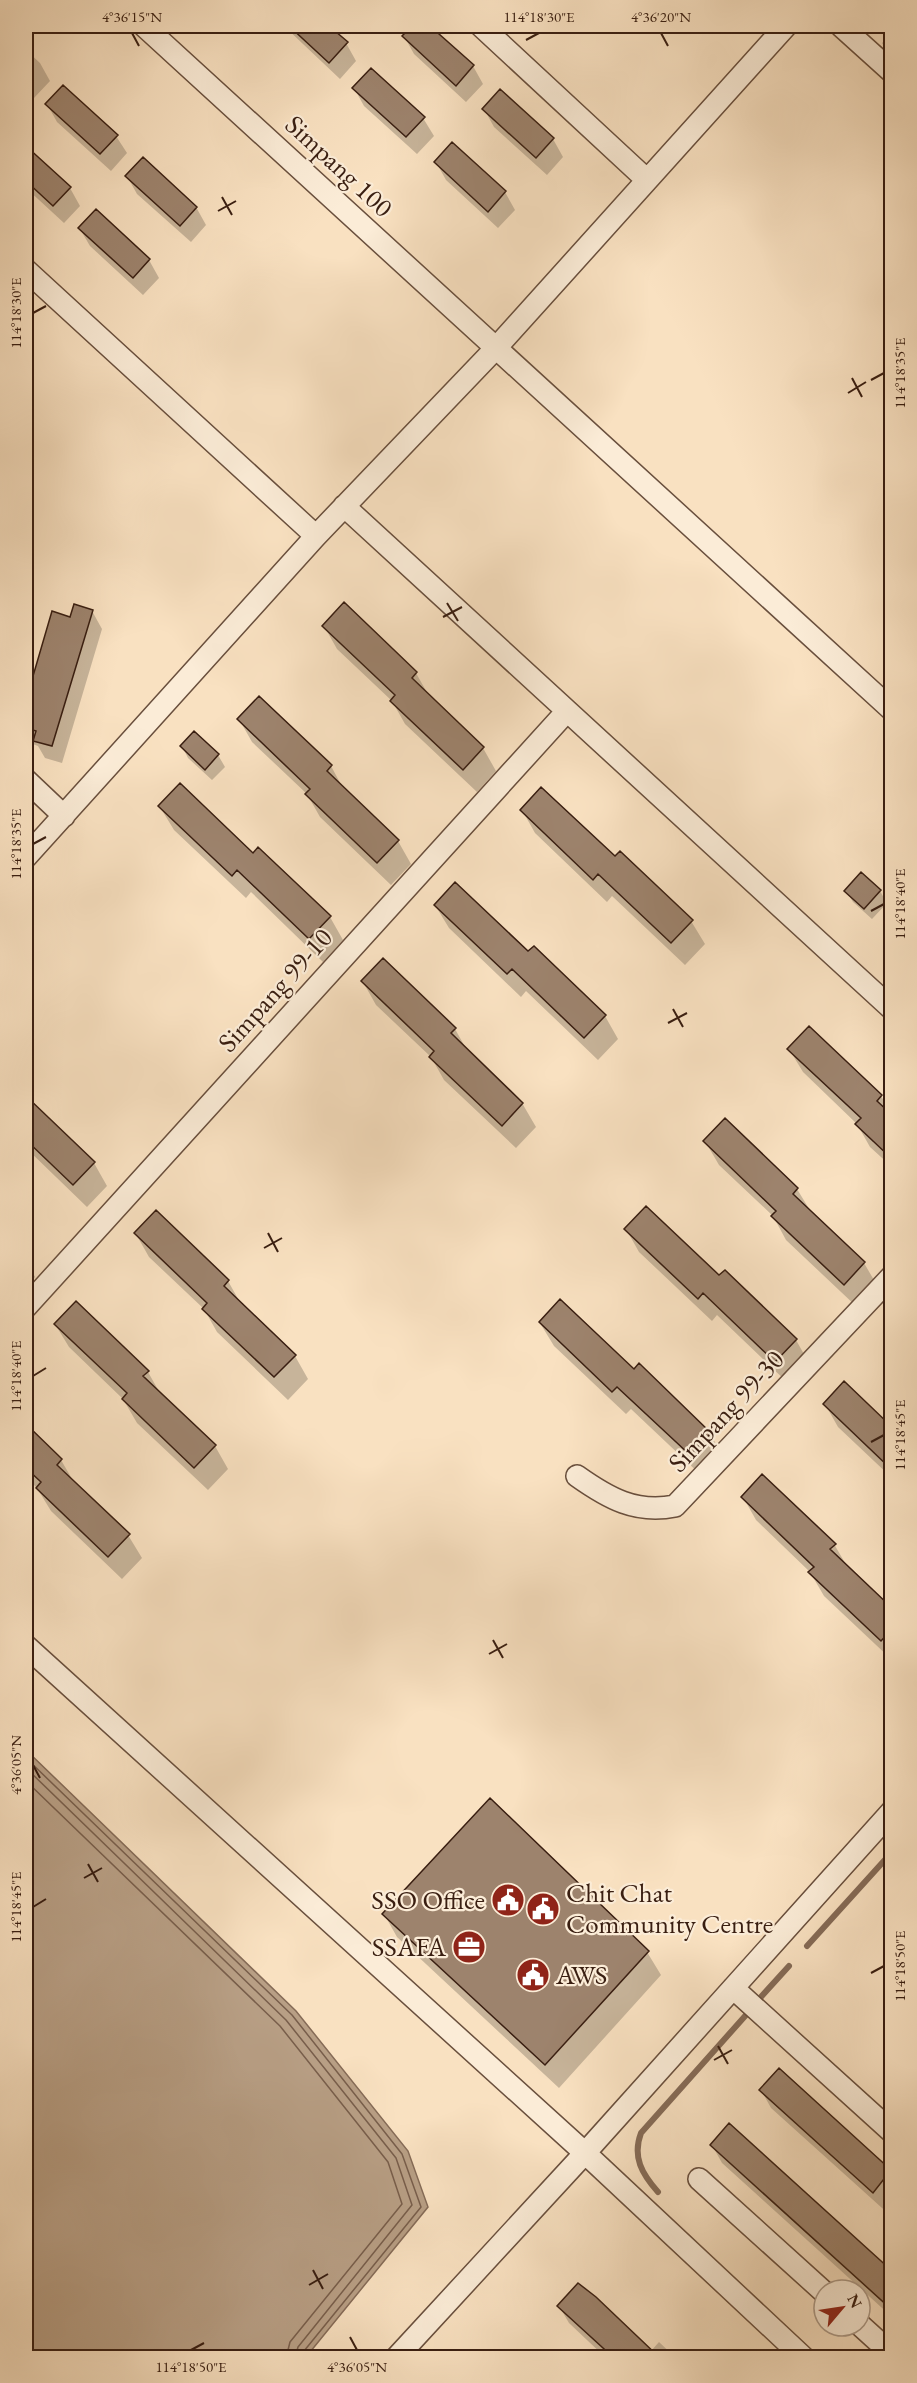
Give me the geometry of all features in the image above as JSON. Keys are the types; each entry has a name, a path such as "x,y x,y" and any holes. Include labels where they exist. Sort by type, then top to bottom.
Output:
{"street":[{"name":"Simpang 100","path":"144,26 891,710"},
{"path":"481,26 647,180"},
{"path":"26,858 316,536 496,348 786,26"},
{"path":"841,26 891,72"},
{"path":"26,270 316,536"},
{"path":"344,506 891,1009"},
{"name":"Simpang 99-10","path":"26,1307 567,711"},
{"path":"26,780 64,816"},
{"name":"Simpang 99-30","path":"577,1476 597,1490 633,1508 657,1510 675,1506 891,1276"},
{"path":"26,1646 585,2153 804,2358"},
{"path":"396,2358 890,1817"},
{"path":"733,1988 891,2132"},
{"path":"699,2179 812,2281"},
{"path":"872,2336 891,2354"}],"water":[{"path":"26,1750 296,2011 408,2151 428,2207 306,2357 26,2357"}],"building":[{"path":"289,26 329,26 348,42 329,63"},
{"path":"412,26 430,26 474,65 456,86 402,36"},
{"path":"371,68 425,117 406,137 352,88"},
{"path":"63,85 118,135 100,154 45,104"},
{"path":"500,89 554,138 536,158 482,109"},
{"path":"452,142 506,191 488,212 434,162"},
{"path":"26,146 71,187 53,206 26,181"},
{"path":"143,157 197,207 180,226 125,176"},
{"path":"96,209 150,259 133,278 78,228"},
{"path":"344,602 417,672 412,678 484,747 463,770 390,701 395,695 322,626"},
{"path":"74,604 93,610 52,746 33,741 36,731 26,728 26,700 52,611 70,617"},
{"path":"259,696 332,765 327,771 399,840 377,863 305,794 310,789 237,719"},
{"path":"194,731 219,754 205,770 180,746"},
{"path":"180,783 253,853 258,847 331,916 309,939 237,870 232,876 158,806"},
{"path":"541,787 615,856 620,851 693,920 671,943 598,874 593,880 520,810"},
{"path":"861,872 881,890 864,909 844,891"},
{"path":"455,882 528,951 534,946 606,1015 584,1038 512,969 507,974 434,905"},
{"path":"383,958 456,1028 451,1033 523,1103 502,1126 429,1057 434,1051 361,981"},
{"path":"809,1026 882,1095 877,1101 891,1114 891,1158 855,1124 861,1118 787,1049"},
{"path":"26,1096 95,1162 73,1185 26,1140"},
{"path":"725,1118 798,1188 793,1194 865,1262 844,1285 771,1216 776,1211 703,1141"},
{"path":"646,1206 719,1275 725,1270 797,1339 775,1362 703,1293 698,1299 624,1229"},
{"path":"156,1210 229,1280 224,1286 296,1355 274,1377 202,1309 207,1303 134,1233"},
{"path":"560,1299 634,1369 639,1363 711,1433 690,1455 617,1387 612,1392 539,1322"},
{"path":"76,1301 149,1371 143,1376 216,1445 194,1468 122,1399 127,1393 54,1324"},
{"path":"844,1381 891,1426 891,1469 823,1404"},
{"path":"26,1424 62,1459 57,1465 130,1534 108,1557 36,1488 41,1482 26,1468"},
{"path":"762,1474 836,1544 830,1549 891,1607 891,1630 881,1641 808,1572 814,1567 741,1497"},
{"path":"490,1798 649,1951 545,2065 382,1914"},
{"path":"779,2068 891,2170 873,2193 759,2090"},
{"path":"729,2123 891,2270 891,2309 872,2292 872,2278 857,2278 710,2145"},
{"path":"578,2283 596,2297 660,2358 614,2358 557,2306"}],"waterway":[{"path":"807,1946 892,1852"},
{"path":"760,1998 789,1966"},
{"path":"658,2192 647,2179 640,2165 638,2142 641,2133 746,2015"}],"place":[{"name":"SSO Office","path":"508,1900"},
{"name":"Chit Chat Community Centre","path":"543,1909"},
{"name":"SSAFA","path":"469,1947"},
{"name":"AWS","path":"533,1975"}]}
